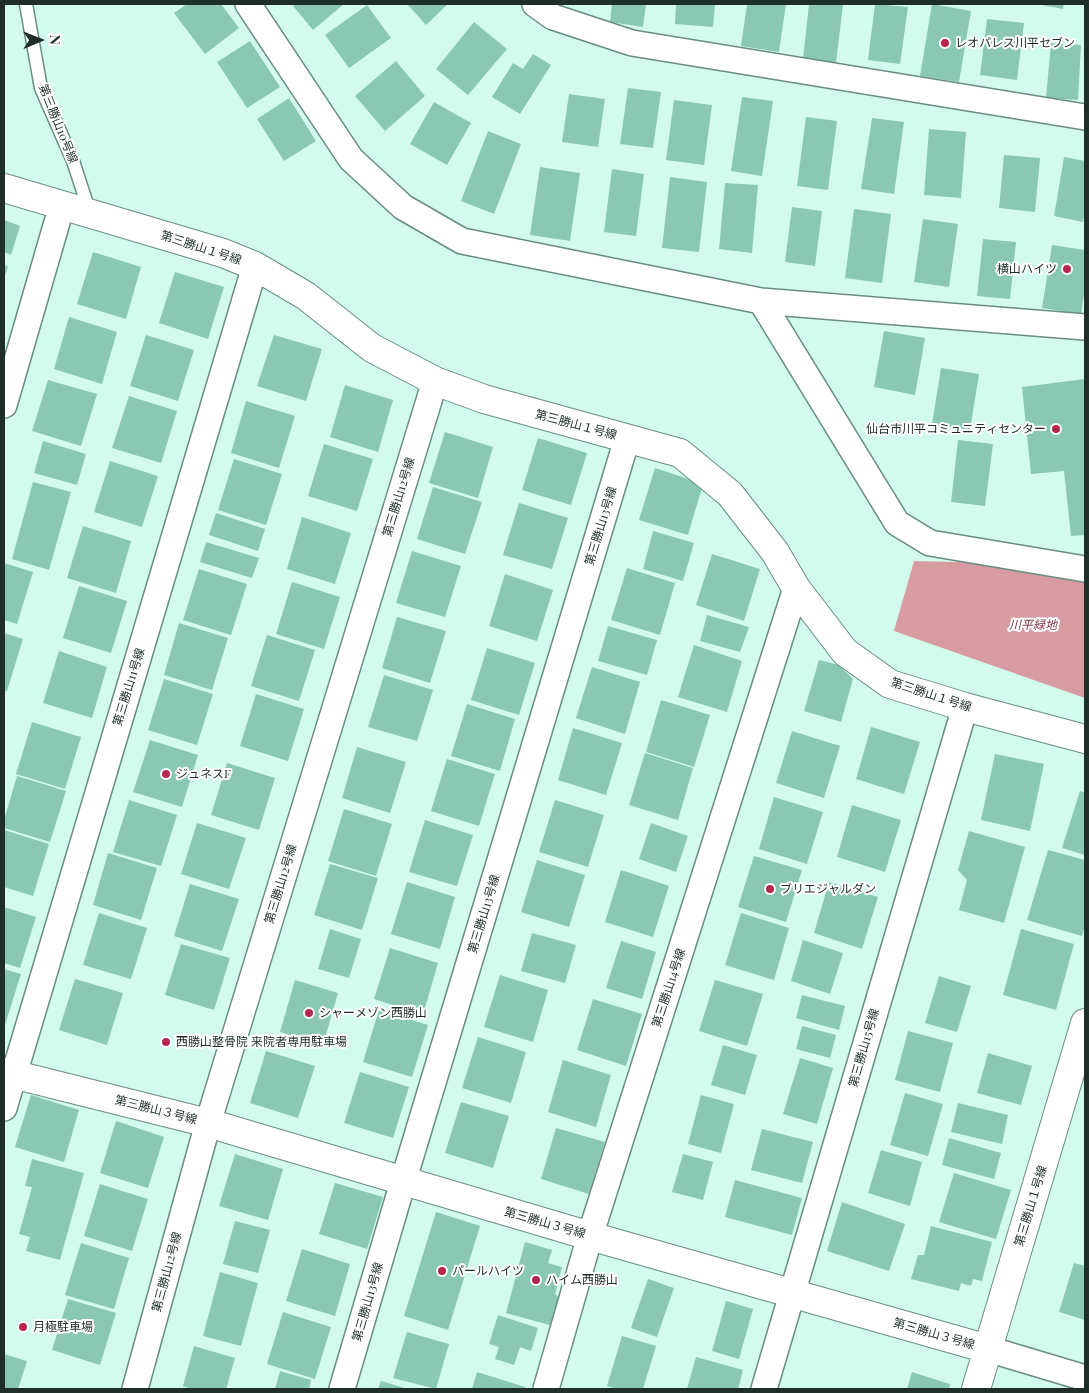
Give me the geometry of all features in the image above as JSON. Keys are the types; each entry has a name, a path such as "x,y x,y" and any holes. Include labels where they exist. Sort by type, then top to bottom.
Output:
{"street":[{"path":"248,4 351,159 403,207 462,241 761,301 1085,327"},
{"path":"535,4 553,17 632,43 1085,117"},
{"name":"第三勝山１号線","path":"4,188 223,253 255,266 306,296 372,348 435,381 484,399 680,453 730,494 775,552 796,588 845,652 890,684 965,707 1085,739"},
{"path":"4,405 62,205"},
{"name":"第三勝山11号線","path":"4,1108 9,1074 255,266"},
{"path":"761,301 897,523 930,544 1085,569"},
{"name":"第三勝山12号線","path":"135,1389 208,1123 435,381"},
{"name":"第三勝山13号線","path":"342,1389 627,439"},
{"name":"第三勝山14号線","path":"546,1389 590,1236 796,588"},
{"name":"第三勝山15号線","path":"764,1389 965,707"},
{"name":"第三勝山１号線","path":"976,1389 1085,1023"},
{"name":"第三勝山３号線","path":"9,1074 208,1123 403,1182 1085,1378"}],"lane":[{"name":"第三勝山10号線","path":"26,4 41,88 73,161 90,214"}],"green space":[{"name":"川平緑地","path":"914,561 999,563 1085,583 1085,698 894,631"}],"building":[{"path":"187,4 221,4 239,28 205,54 174,13"},
{"path":"295,4 344,4 313,30 293,6"},
{"path":"407,4 448,4 426,25"},
{"path":"612,4 646,4 643,27 610,22"},
{"path":"676,4 715,4 713,27 675,24"},
{"path":"747,4 786,4 779,52 741,46"},
{"path":"809,4 843,4 836,63 803,59"},
{"path":"875,4 908,7 900,64 868,60"},
{"name":"レオパレス川平セブン","path":"932,4 971,11 959,82 920,76"},
{"path":"1037,4 1064,4 1063,9"},
{"path":"367,5 391,38 349,68 325,35"},
{"path":"987,19 1024,23 1017,80 980,75"},
{"path":"474,22 507,49 468,95 436,69"},
{"path":"250,41 280,87 247,108 217,62"},
{"path":"1051,43 1081,45 1078,100 1046,98"},
{"path":"533,54 551,65 520,114 492,97 513,63 523,69"},
{"path":"396,61 425,96 385,131 355,96"},
{"path":"628,88 661,92 653,148 620,144"},
{"path":"569,94 605,99 598,147 562,142"},
{"path":"742,97 773,101 762,176 731,171"},
{"path":"289,98 316,141 284,161 257,119"},
{"path":"674,100 712,105 704,165 666,160"},
{"path":"434,102 471,123 447,165 410,144"},
{"path":"806,117 837,121 828,190 797,186"},
{"path":"872,118 904,122 894,194 861,189"},
{"path":"929,129 966,132 961,198 924,195"},
{"path":"488,131 521,144 494,214 461,201"},
{"path":"1004,155 1040,158 1035,212 999,208"},
{"path":"1064,157 1085,161 1085,212 1083,222 1054,216"},
{"path":"540,167 580,173 570,241 530,235"},
{"path":"612,169 644,174 636,236 604,232"},
{"path":"670,177 707,182 699,252 662,248"},
{"path":"725,183 758,185 752,253 719,249"},
{"path":"792,207 822,211 815,266 785,262"},
{"path":"854,209 891,214 882,283 845,278"},
{"path":"923,219 958,224 949,287 914,282"},
{"path":"4,220 20,226 11,255 4,252"},
{"path":"983,239 1016,242 1010,299 977,296"},
{"name":"横山ハイツ","path":"1052,245 1085,250 1085,288 1081,314 1042,308"},
{"path":"93,252 141,267 126,319 77,304"},
{"path":"4,265 8,267 4,278"},
{"path":"175,272 224,287 208,339 159,323"},
{"path":"69,317 117,332 102,384 54,369"},
{"path":"884,331 925,338 915,395 874,387"},
{"path":"146,335 194,350 178,401 130,386"},
{"path":"274,335 322,349 306,401 257,386"},
{"path":"941,368 979,374 970,430 932,424"},
{"name":"仙台市川平コミュニティセンター","path":"1085,379 1085,535 1071,536 1064,471 1031,474 1022,387"},
{"path":"48,380 97,394 81,446 32,431"},
{"path":"345,385 393,400 378,452 330,437"},
{"path":"129,396 177,411 161,463 112,448"},
{"path":"246,401 295,416 279,468 231,453"},
{"path":"445,432 493,447 478,498 429,483"},
{"path":"538,438 587,453 571,505 522,490"},
{"path":"958,440 993,444 985,506 951,502"},
{"path":"43,441 86,454 77,485 34,473"},
{"path":"324,444 373,459 357,511 308,496"},
{"path":"234,459 282,474 266,525 218,510"},
{"path":"110,461 158,476 142,527 94,512"},
{"path":"655,468 703,484 688,535 639,520"},
{"path":"33,482 71,492 49,570 12,559"},
{"path":"433,487 482,502 465,554 417,539"},
{"path":"519,503 568,518 552,569 503,555"},
{"path":"216,513 265,529 258,551 209,535"},
{"path":"302,517 351,533 335,584 287,569"},
{"path":"83,526 131,541 116,593 67,578"},
{"path":"653,531 694,543 683,581 643,569"},
{"path":"206,542 259,558 252,578 200,562"},
{"path":"412,551 461,566 445,617 396,603"},
{"path":"712,554 760,569 744,621 696,605"},
{"path":"4,563 33,572 17,624 4,620"},
{"path":"627,568 675,583 660,635 611,620"},
{"path":"199,569 247,584 231,635 183,620"},
{"path":"505,574 553,590 537,641 489,626"},
{"path":"292,582 340,597 324,649 276,634"},
{"path":"79,586 127,601 111,653 63,638"},
{"path":"707,615 749,627 740,652 700,641"},
{"path":"397,617 446,631 430,683 382,668"},
{"path":"179,623 228,638 212,690 164,675"},
{"path":"608,626 657,640 647,675 598,661"},
{"path":"4,633 23,639 7,691 4,690"},
{"path":"267,635 315,650 299,701 251,686"},
{"path":"694,645 742,661 727,712 678,697"},
{"path":"487,648 535,663 519,715 471,700"},
{"path":"59,651 107,667 92,718 43,703"},
{"path":"819,660 839,665 853,679 841,722 804,711"},
{"path":"592,667 640,682 625,734 576,718"},
{"path":"384,675 433,690 417,741 368,727"},
{"path":"164,679 213,694 197,745 148,730"},
{"path":"256,694 304,709 288,761 240,746"},
{"path":"661,700 710,715 694,767 646,752"},
{"path":"467,704 515,719 500,771 451,756"},
{"path":"32,722 81,737 65,789 16,774"},
{"path":"871,727 920,742 904,794 856,779"},
{"path":"573,728 622,743 606,795 558,780"},
{"path":"792,731 840,746 824,798 776,783"},
{"name":"ジュネスF","path":"150,740 198,755 182,807 133,792"},
{"path":"357,747 406,762 390,813 342,798"},
{"path":"645,753 693,768 678,820 629,805"},
{"path":"995,754 1044,764 1030,831 981,820"},
{"path":"447,759 495,774 479,826 431,811"},
{"path":"227,763 275,778 259,830 211,815"},
{"path":"17,776 66,791 50,842 4,828 4,820"},
{"path":"1080,791 1085,793 1085,855 1062,848"},
{"path":"774,797 823,812 807,864 759,849"},
{"path":"129,800 177,815 161,866 113,852"},
{"path":"555,800 604,815 588,867 539,852"},
{"path":"852,805 901,820 885,872 837,857"},
{"path":"344,809 392,824 376,876 328,861"},
{"path":"425,820 473,835 457,886 409,872"},
{"path":"197,823 246,838 229,889 181,874"},
{"path":"651,823 688,836 676,872 639,859"},
{"path":"4,830 49,844 33,896 4,887"},
{"path":"969,831 1025,847 1004,923 959,910 967,880 958,870"},
{"path":"1048,850 1085,860 1085,925 1082,936 1027,920"},
{"path":"108,853 157,868 141,920 93,905"},
{"name":"ブリエジャルダン","path":"754,856 802,870 786,922 738,907"},
{"path":"537,860 585,875 569,927 521,912"},
{"path":"330,864 378,878 362,930 314,915"},
{"path":"621,870 669,886 653,937 605,922"},
{"path":"407,882 455,897 440,949 391,934"},
{"path":"829,882 878,897 862,949 814,933"},
{"path":"190,884 239,899 222,951 174,936"},
{"path":"4,907 36,917 20,968 4,963"},
{"path":"99,913 147,928 131,979 83,965"},
{"path":"741,913 789,928 774,980 725,965"},
{"path":"330,929 361,939 349,978 318,969"},
{"path":"1021,929 1074,944 1056,1010 1003,995"},
{"path":"532,933 576,945 565,983 521,971"},
{"path":"803,940 843,953 830,994 791,981"},
{"path":"621,941 656,952 642,999 606,988"},
{"path":"181,944 230,958 214,1010 165,995"},
{"path":"390,948 438,963 423,1015 374,999"},
{"path":"4,969 21,974 4,1028"},
{"path":"500,975 548,990 533,1042 484,1027"},
{"path":"939,976 971,986 957,1032 925,1023"},
{"path":"75,979 123,993 107,1045 59,1030"},
{"name":"シャーメゾン西勝山","path":"295,980 338,993 323,1045 280,1032"},
{"path":"715,980 763,994 747,1046 699,1031"},
{"path":"802,995 845,1006 839,1030 796,1018"},
{"path":"593,999 642,1014 626,1066 577,1050"},
{"path":"379,1010 428,1025 412,1077 363,1062"},
{"path":"802,1026 836,1035 830,1058 796,1049"},
{"path":"908,1031 953,1043 940,1092 895,1080"},
{"path":"478,1037 526,1052 511,1103 462,1088"},
{"path":"723,1045 757,1055 745,1095 711,1085"},
{"path":"266,1051 315,1066 298,1118 250,1103"},
{"path":"988,1053 1032,1066 1021,1105 977,1093"},
{"path":"800,1058 833,1068 817,1124 783,1114"},
{"path":"563,1060 611,1075 596,1127 548,1112"},
{"path":"360,1072 409,1087 393,1138 344,1123"},
{"path":"905,1093 943,1104 928,1156 890,1145"},
{"path":"31,1095 79,1110 64,1162 15,1147"},
{"path":"701,1095 734,1104 721,1153 688,1144"},
{"path":"461,1102 509,1116 493,1168 445,1153"},
{"path":"958,1103 1008,1115 1002,1144 951,1132"},
{"path":"116,1121 164,1137 148,1188 100,1173"},
{"path":"556,1128 605,1142 589,1194 541,1179"},
{"path":"762,1129 813,1142 802,1183 751,1170"},
{"path":"949,1138 1001,1153 994,1179 942,1165"},
{"path":"881,1150 922,1162 910,1206 868,1193"},
{"path":"235,1154 283,1169 268,1220 219,1206"},
{"path":"683,1154 713,1162 703,1200 672,1192"},
{"path":"32,1159 84,1173 60,1260 26,1251 30,1237 19,1234 32,1187 25,1186"},
{"path":"954,1173 1011,1190 996,1239 939,1222"},
{"path":"735,1180 802,1198 792,1235 725,1217"},
{"path":"335,1183 383,1197 367,1249 319,1234"},
{"path":"100,1184 148,1199 132,1251 84,1236"},
{"path":"842,1202 905,1224 889,1271 827,1251"},
{"name":"パールハイツ","path":"436,1212 480,1226 448,1330 404,1316"},
{"path":"235,1221 270,1230 258,1273 223,1264"},
{"path":"931,1226 992,1242 982,1281 973,1279 971,1286 961,1283 959,1291 911,1279 918,1255 924,1255"},
{"name":"ハイム西勝山","path":"525,1242 552,1250 548,1263 562,1267 555,1294 561,1299 553,1326 506,1313"},
{"path":"81,1243 129,1258 114,1309 65,1295"},
{"path":"302,1249 350,1264 335,1316 286,1301"},
{"path":"1074,1263 1085,1266 1085,1320 1059,1312"},
{"path":"220,1272 258,1283 241,1346 203,1336"},
{"path":"648,1279 674,1288 657,1337 631,1328"},
{"path":"68,1299 116,1313 100,1365 52,1350"},
{"path":"726,1301 753,1309 739,1359 712,1351"},
{"path":"283,1312 331,1327 315,1379 267,1364"},
{"path":"498,1315 538,1328 531,1351 520,1347 514,1365 495,1359 499,1347 489,1344"},
{"path":"407,1332 449,1344 436,1389 393,1378"},
{"path":"622,1336 656,1346 643,1389 617,1389 607,1386"},
{"path":"194,1346 235,1358 226,1389 192,1389 183,1386"},
{"path":"4,1354 27,1361 18,1389 4,1389"},
{"path":"696,1357 743,1370 738,1389 687,1389"},
{"path":"280,1371 311,1380 309,1389 275,1389"},
{"path":"477,1372 525,1387 525,1389 472,1389"},
{"path":"912,1372 950,1384 949,1389 907,1389"},
{"path":"381,1381 408,1389 378,1389"}],"place":[{"name":"レオパレス川平セブン","path":"945,43"},
{"name":"横山ハイツ","path":"1067,269"},
{"name":"仙台市川平コミュニティセンター","path":"1056,429"},
{"name":"ジュネスF","path":"166,774"},
{"name":"ブリエジャルダン","path":"770,889"},
{"name":"シャーメゾン西勝山","path":"309,1013"},
{"name":"西勝山整骨院 来院者専用駐車場","path":"166,1042"},
{"name":"パールハイツ","path":"442,1271"},
{"name":"ハイム西勝山","path":"536,1280"},
{"name":"月極駐車場","path":"23,1327"}]}
